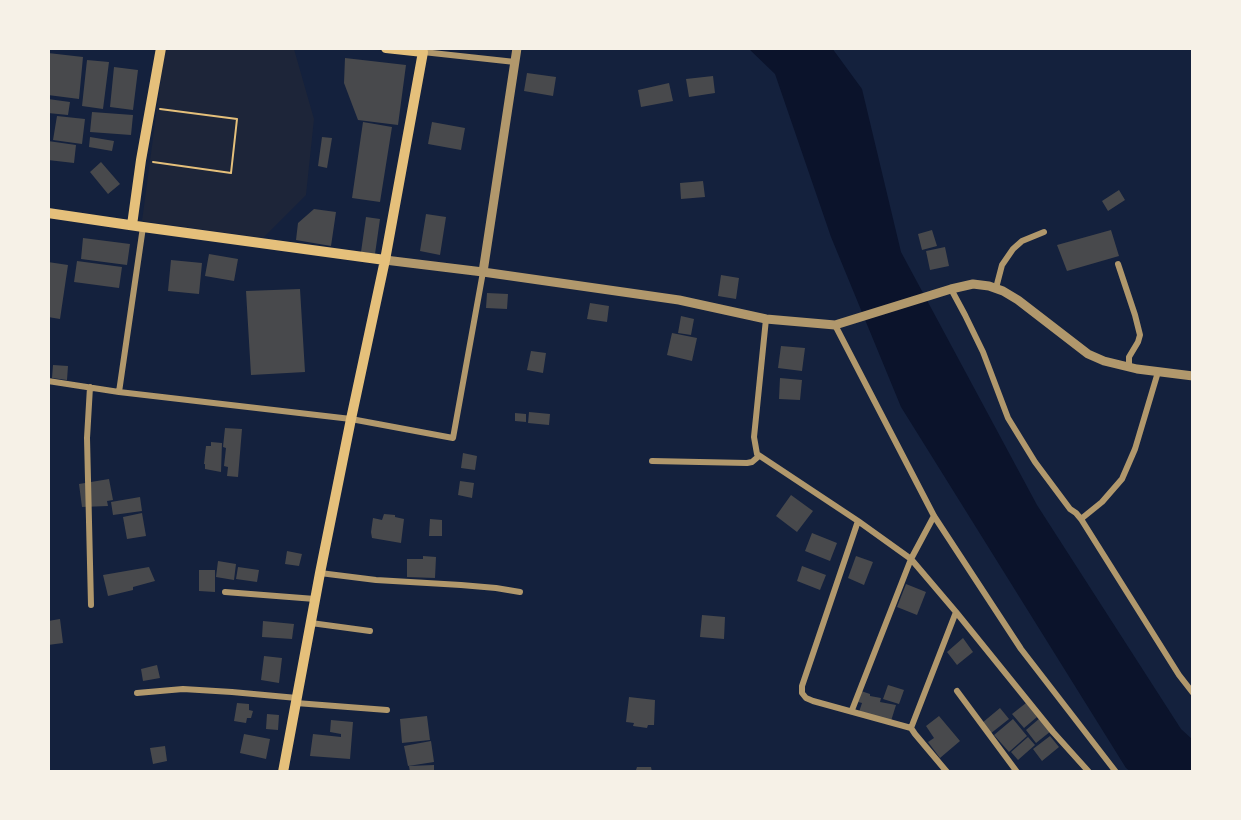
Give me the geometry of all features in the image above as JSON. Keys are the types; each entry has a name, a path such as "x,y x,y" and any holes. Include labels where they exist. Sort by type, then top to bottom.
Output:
{"main road":[{"path":"137,226 141,160 161,48"},
{"path":"284,772 320,573 385,260 424,50 386,48"},
{"path":"48,213 385,260"}],"street":[{"path":"48,381 118,392 351,419 453,438 483,272 517,48"},
{"path":"424,50 515,62"},
{"path":"118,392 137,226"},
{"path":"996,288 1002,265 1013,249 1022,241 1044,232"},
{"path":"385,260 679,300 766,319 839,324 973,284 996,288 1018,300 1088,354 1104,361 1158,372 1193,376"},
{"path":"1118,264 1140,335 1129,357 1129,367"},
{"path":"946,291 965,315 983,352 1008,418 1035,462 1070,509 1081,519 1179,675 1193,693"},
{"path":"766,319 754,437 759,456 858,520 911,559 1053,732 1089,772"},
{"path":"839,324 934,516 1021,649 1116,772"},
{"path":"1081,519 1102,502 1122,479 1135,449 1158,372"},
{"path":"90,387 87,438 91,605"},
{"path":"652,461 747,464 759,456"},
{"path":"852,710 911,559 934,516"},
{"path":"858,520 802,686 802,693 806,698 911,728 947,772"},
{"path":"320,573 520,592"},
{"path":"225,592 315,599"},
{"path":"911,728 956,612"},
{"path":"311,623 370,631"},
{"path":"138,693 183,689 387,710"},
{"path":"957,691 1017,772"}],"path":[{"path":"141,160 231,172 237,119 151,107"}],"shaded area":[{"path":"165,48 294,49 314,119 306,195 263,238 142,221"},
{"path":"748,48 832,48 862,89 901,252 1037,505 1181,729 1193,740 1193,772 1131,772 1126,768 901,407 831,237 775,74"}],"building":[{"path":"48,53 83,57 79,99 48,95"},
{"path":"345,58 406,65 398,125 358,120 344,83"},
{"path":"87,60 109,62 103,109 82,106"},
{"path":"114,67 138,70 133,110 110,107"},
{"path":"527,73 556,77 553,96 524,91"},
{"path":"713,76 715,93 689,97 686,79"},
{"path":"669,83 673,101 641,107 638,90"},
{"path":"48,99 70,102 68,115 48,113"},
{"path":"92,112 133,115 131,135 90,132"},
{"path":"57,116 85,119 82,144 53,140"},
{"path":"363,122 392,127 380,202 352,198"},
{"path":"432,122 465,128 461,150 428,144"},
{"path":"90,137 114,141 112,151 89,147"},
{"path":"322,137 332,138 327,168 318,166"},
{"path":"48,141 76,145 74,163 48,160"},
{"path":"101,162 120,184 108,194 90,172"},
{"path":"703,181 705,197 681,199 680,183"},
{"path":"1119,190 1125,200 1108,211 1102,201"},
{"path":"314,209 336,212 331,246 296,240 298,223"},
{"path":"426,214 446,217 440,255 420,251"},
{"path":"366,217 380,219 375,254 361,252"},
{"path":"932,230 937,246 922,250 918,234"},
{"path":"1111,230 1119,256 1067,271 1057,245"},
{"path":"83,238 130,244 127,265 81,259"},
{"path":"945,247 949,266 930,270 926,251"},
{"path":"209,254 238,259 234,281 205,276"},
{"path":"171,260 202,263 199,294 168,291"},
{"path":"77,261 122,267 119,288 74,282"},
{"path":"48,262 68,265 60,319 48,317"},
{"path":"721,275 739,278 736,299 718,296"},
{"path":"300,289 305,372 251,375 246,291"},
{"path":"487,293 508,294 507,309 486,308"},
{"path":"590,303 609,306 607,322 587,319"},
{"path":"681,316 694,319 691,335 678,333"},
{"path":"672,333 697,338 692,361 667,355"},
{"path":"781,346 805,348 802,371 778,368"},
{"path":"531,351 546,353 543,373 527,370"},
{"path":"53,365 68,366 67,380 52,378"},
{"path":"780,378 802,380 800,400 779,399"},
{"path":"529,412 550,414 549,425 528,423"},
{"path":"515,413 526,414 526,422 515,421"},
{"path":"225,428 242,429 238,477 227,476 228,467 224,466"},
{"path":"211,442 222,443 221,472 205,469 206,446 211,446"},
{"path":"463,453 477,456 475,470 461,468"},
{"path":"109,479 113,500 107,501 108,506 82,507 79,484"},
{"path":"460,481 474,483 472,498 458,495"},
{"path":"791,495 813,511 797,532 776,516"},
{"path":"140,497 142,511 113,515 111,502"},
{"path":"142,513 146,536 127,539 123,517"},
{"path":"384,514 404,519 401,543 372,538 373,518 382,520"},
{"path":"430,519 442,520 442,536 429,536"},
{"path":"812,533 837,543 830,561 805,551"},
{"path":"287,551 302,554 299,566 285,564"},
{"path":"423,556 436,557 435,578 407,577 407,559 423,559"},
{"path":"856,556 873,562 864,585 848,578"},
{"path":"218,561 236,564 234,580 216,577"},
{"path":"802,566 826,575 820,590 797,581"},
{"path":"149,567 155,581 133,587 133,590 108,596 103,575"},
{"path":"238,567 259,570 257,582 236,579"},
{"path":"199,570 215,570 215,592 199,591"},
{"path":"906,584 926,592 917,615 897,607"},
{"path":"702,615 725,617 724,639 700,637"},
{"path":"60,619 63,643 48,645 48,621"},
{"path":"263,621 294,624 292,639 262,637"},
{"path":"963,638 973,652 957,665 947,652"},
{"path":"264,656 282,658 279,683 261,680"},
{"path":"157,665 160,678 143,681 141,669"},
{"path":"888,685 904,690 899,704 883,699"},
{"path":"861,691 881,698 880,702 896,705 891,721 859,712 862,703 858,702"},
{"path":"629,697 655,700 654,725 648,725 647,728 633,726 634,723 626,722"},
{"path":"237,703 249,704 249,710 253,711 246,723 234,721"},
{"path":"1026,703 1037,717 1024,728 1012,714"},
{"path":"1000,708 1009,719 990,734 982,723"},
{"path":"267,714 279,715 278,730 266,729"},
{"path":"427,716 430,740 402,743 400,719"},
{"path":"939,716 960,741 940,758 928,742 934,738 926,726"},
{"path":"1040,718 1051,731 1036,743 1026,730"},
{"path":"1013,719 1027,736 1009,752 994,735"},
{"path":"331,720 353,722 350,759 310,756 313,734 341,737 341,734 330,732"},
{"path":"244,734 270,739 266,759 240,753"},
{"path":"1050,736 1059,747 1042,761 1033,749"},
{"path":"1028,737 1035,745 1018,760 1011,752"},
{"path":"431,741 434,762 408,766 404,746"},
{"path":"165,746 167,761 153,764 150,748"},
{"path":"434,765 434,772 410,772 409,766"},
{"path":"637,767 651,767 652,772 631,772"}]}
